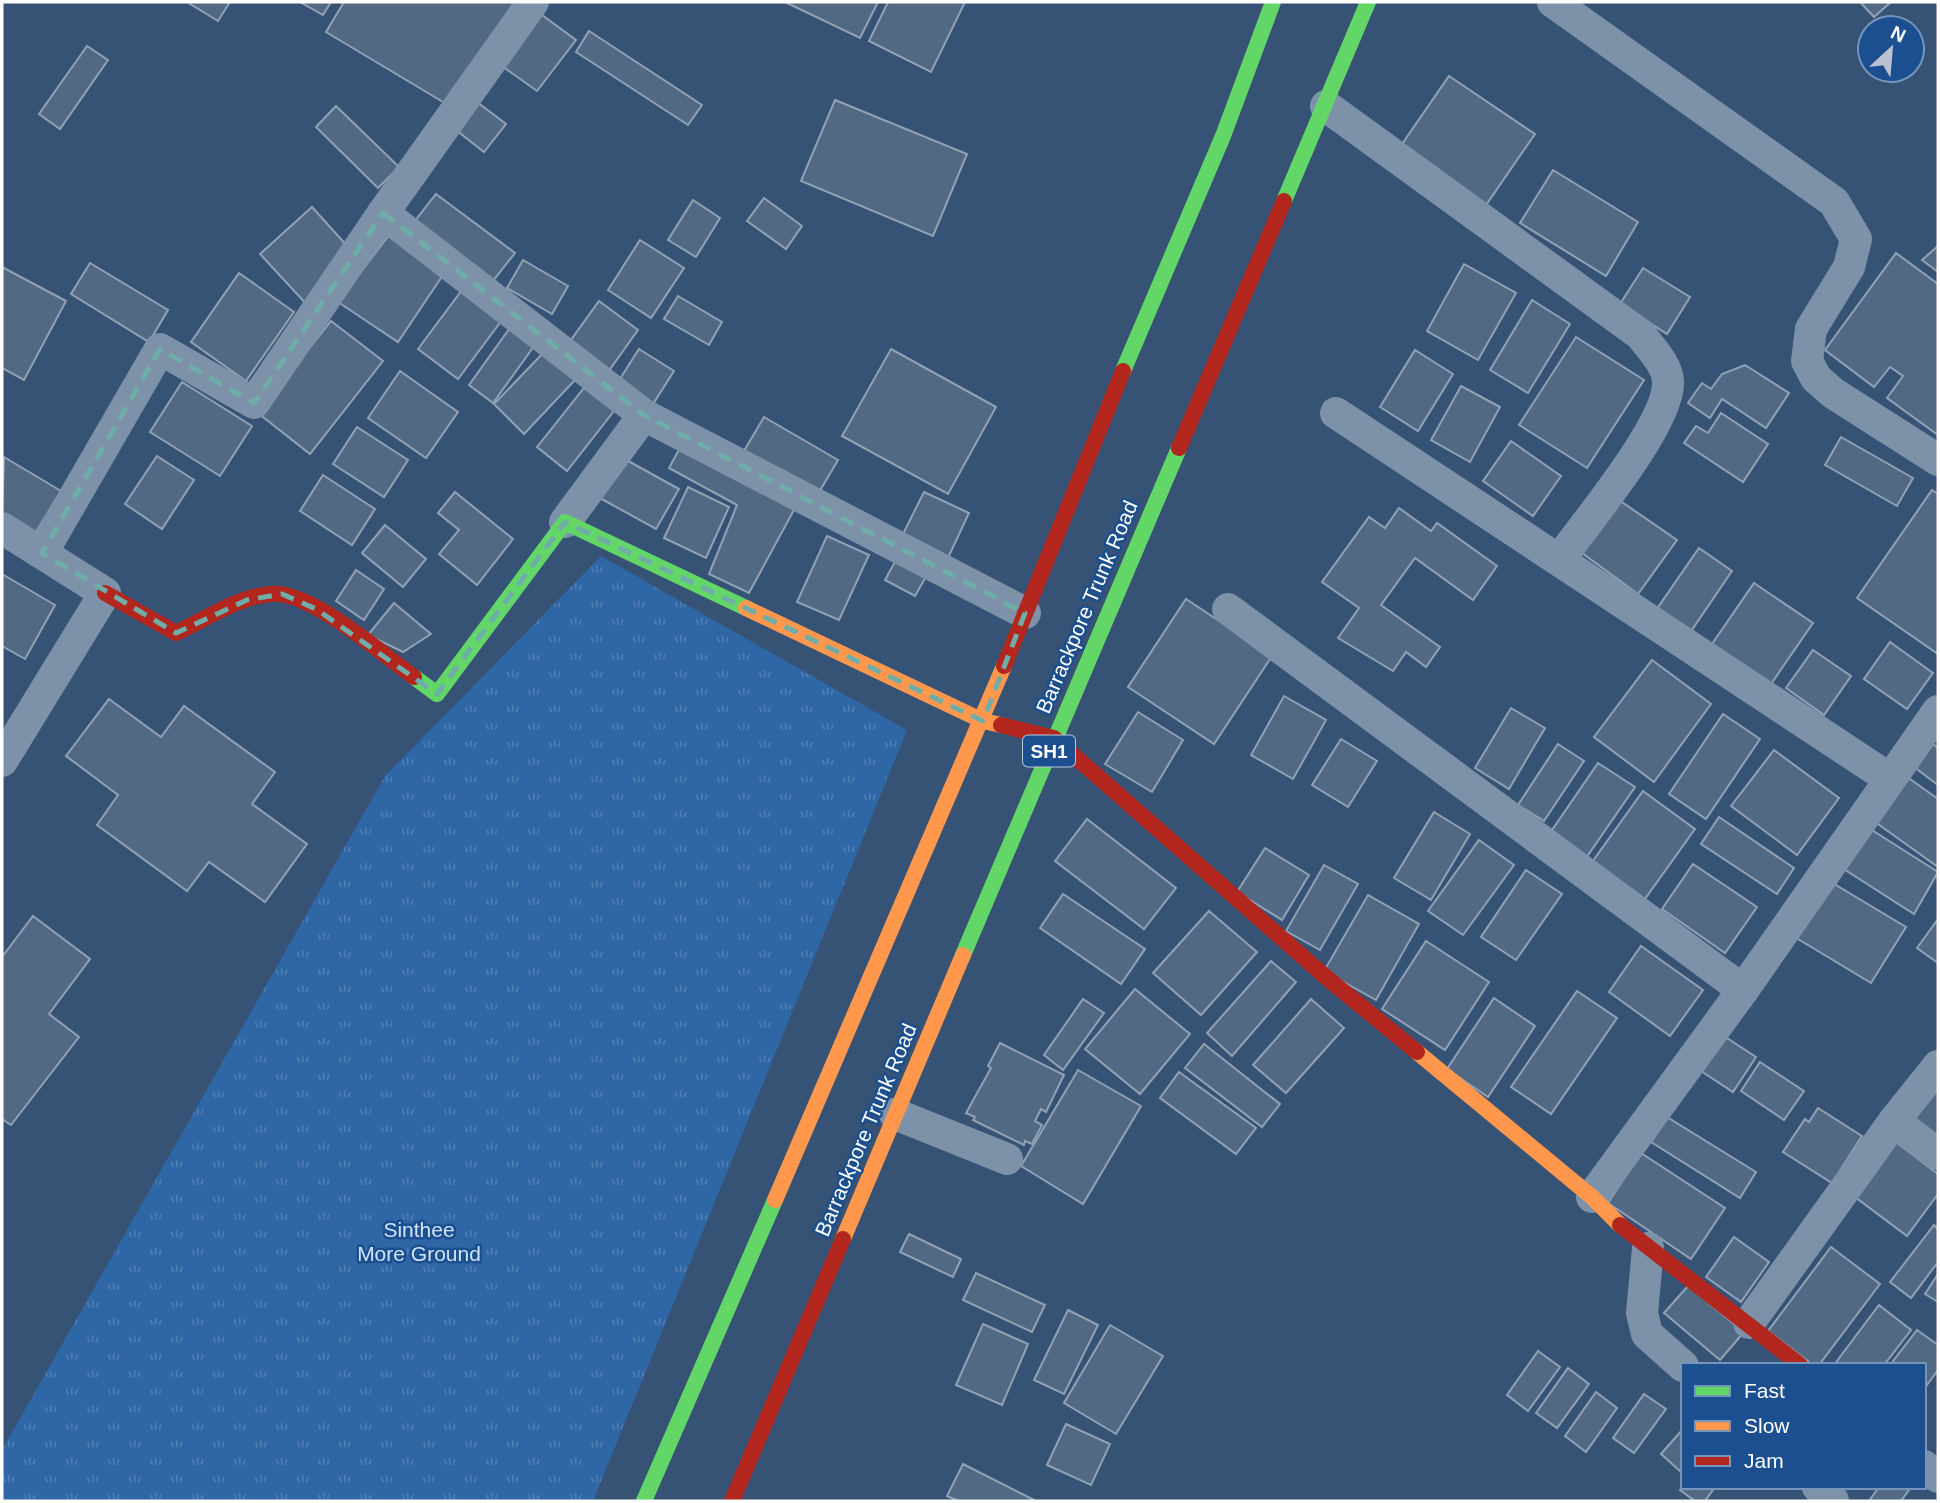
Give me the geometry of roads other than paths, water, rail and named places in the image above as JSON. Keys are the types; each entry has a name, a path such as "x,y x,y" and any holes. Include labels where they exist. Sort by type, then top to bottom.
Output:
{"main road":[{"path":"644,1501 983,721 1080,471 1223,136 1273,2"},
{"name":"Barrackpore Trunk Road","path":"732,1501 1368,2"},
{"path":"105,593 176,633 247,600 282,594 316,609 437,694 565,522 983,721 1054,738 1327,978 1592,1197 1648,1248 1749,1323 1798,1363"}],"street":[{"path":"42,553 160,349 254,403 383,213 533,2"},
{"path":"1553,2 1834,202 1856,239 1849,267 1811,328 1807,361 1816,378 1833,393 1938,460"},
{"path":"1326,106 1641,335 1663,365 1668,383 1660,411 1644,442 1559,560"},
{"path":"383,213 644,415 1025,613"},
{"path":"1336,413 1890,779"},
{"path":"565,522 644,415"},
{"path":"2,528 105,593 2,761"},
{"path":"1228,609 1743,990"},
{"path":"1592,1197 1743,990 1938,710"},
{"path":"1749,1323 1894,1121 1938,1066"},
{"path":"895,1114 1007,1159"},
{"path":"1894,1121 1938,1154"},
{"path":"1648,1248 1642,1313 1647,1334 1681,1364"},
{"path":"1820,1489 1833,1501"}],"park label":[{"name":"Sinthee More Ground","path":"419,1242"}]}
